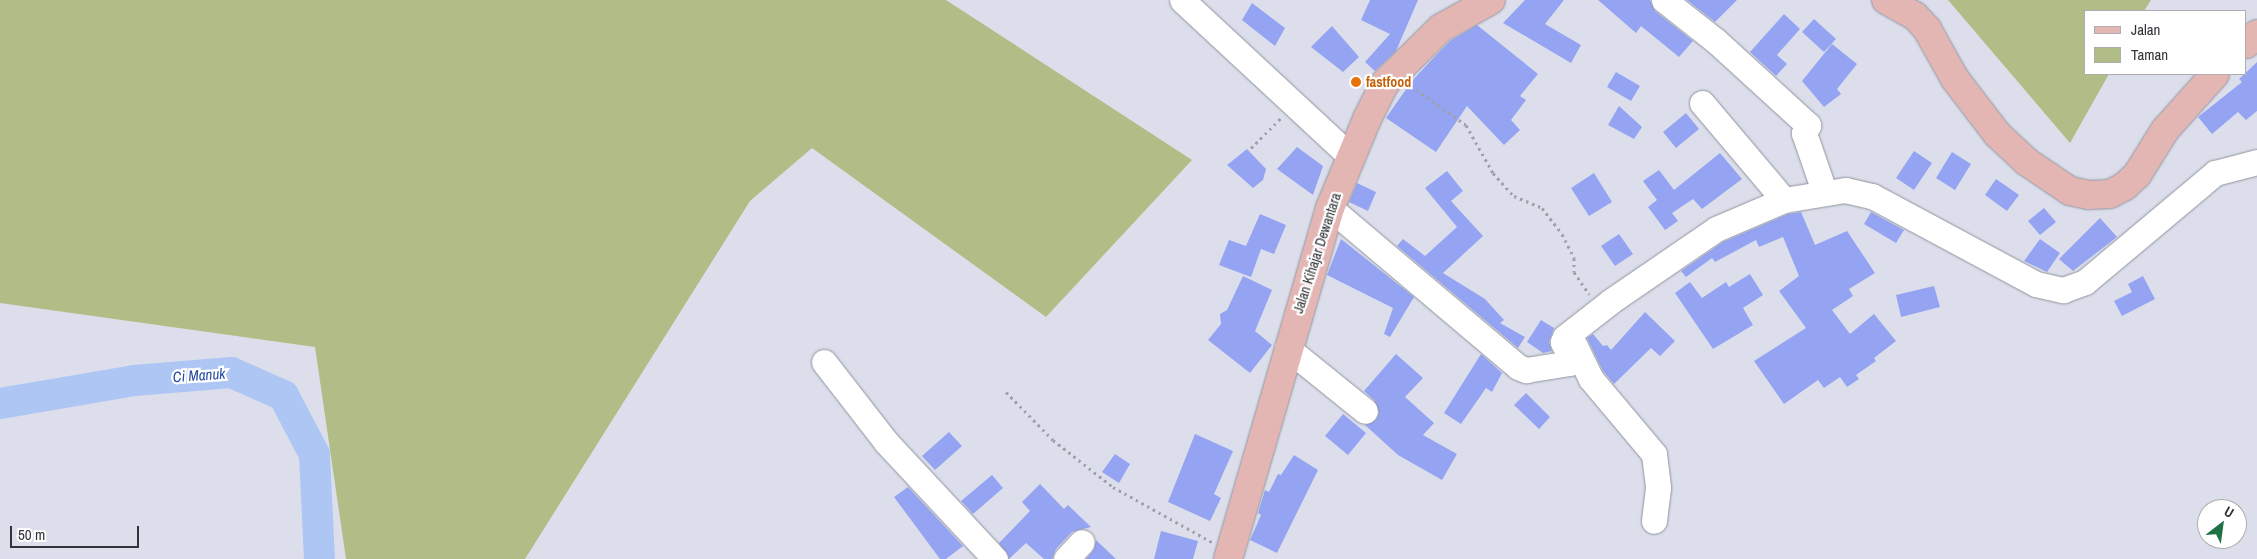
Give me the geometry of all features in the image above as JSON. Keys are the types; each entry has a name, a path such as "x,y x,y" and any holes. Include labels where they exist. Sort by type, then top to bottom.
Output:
{"main road":[{"name":"Jalan Kihajar Dewantara","path":"1228,555 1287,348 1330,208 1350,156 1385,83 1441,28 1491,0"},
{"path":"1886,0 1915,16 1926,29 1956,79 1997,134 2026,162 2070,191 2089,195 2110,194 2125,186 2137,174 2179,113 2214,75"},
{"path":"2247,43 2257,34"}],"street":[{"path":"1182,0 1350,156"},
{"path":"1664,0 1757,76 1808,125 1804,133 1824,191"},
{"path":"1702,103 1784,200"},
{"path":"1330,208 1522,369 1569,363 1571,358 1564,340 1582,323 1716,229 1784,200 1824,191 1856,191 1872,196 2036,284 2063,290 2086,282 2215,173 2257,162"},
{"path":"1582,323 1571,344 1580,362 1654,454 1658,466 1654,521"},
{"path":"1287,348 1365,411"},
{"path":"824,362 886,442 995,559"}],"path":[{"path":"1395,74 1466,125 1493,173 1514,196 1542,208 1562,234 1574,258 1574,272 1588,292 1582,323"},
{"path":"1252,148 1294,105"},
{"path":"1006,392 1053,440 1113,487 1228,555"}],"green space":[{"path":"0,0 946,0 1192,160 1046,317 812,148 750,201 525,559 346,559 315,347 0,303"},
{"path":"1948,0 2151,0 2145,10 2084,10 2084,75 2108,75 2070,143"}],"building":[{"path":"1370,0 1418,0 1396,51 1375,71 1365,62 1390,34 1361,20"},
{"path":"1525,0 1564,0 1545,24 1581,45 1571,63 1503,23"},
{"path":"1598,0 1650,0 1655,11 1693,41 1679,57 1641,26 1636,33"},
{"path":"1687,0 1737,0 1715,22"},
{"path":"1252,3 1285,28 1275,46 1242,20"},
{"path":"1784,14 1800,29 1777,55 1787,64 1776,76 1750,52"},
{"path":"1814,19 1836,39 1824,52 1802,32"},
{"path":"1477,25 1538,74 1520,96 1526,100 1511,120 1520,130 1504,145 1467,106 1436,152 1386,118 1411,82 1438,53 1450,41"},
{"path":"1332,26 1359,57 1343,72 1311,47"},
{"path":"1832,44 1857,64 1837,89 1841,94 1824,107 1802,81"},
{"path":"2257,62 2257,111 2246,120 2238,112 2212,134 2198,117 2242,82 2239,79 2243,75 2247,75 2247,71"},
{"path":"1616,72 1640,86 1631,101 1607,87"},
{"path":"1619,106 1642,127 1634,139 1608,125"},
{"path":"1686,113 1699,129 1676,148 1663,132"},
{"path":"1297,147 1323,166 1313,195 1277,169"},
{"path":"1247,149 1266,169 1263,180 1253,188 1227,165"},
{"path":"1914,151 1932,163 1914,190 1896,178"},
{"path":"1952,152 1971,164 1955,190 1936,178"},
{"path":"1720,153 1742,179 1702,209 1693,199 1672,213 1678,221 1665,230 1648,207 1657,200 1643,181 1659,170 1674,190"},
{"path":"1447,171 1463,191 1451,201 1483,236 1443,273 1485,299 1504,320 1500,323 1525,337 1518,348 1397,246 1403,239 1425,256 1457,227 1425,188"},
{"path":"1594,173 1612,202 1589,216 1571,188"},
{"path":"1996,179 2019,195 2007,211 1985,195"},
{"path":"1357,183 1376,192 1368,211 1349,202"},
{"path":"2044,208 2056,222 2040,235 2028,221"},
{"path":"1801,212 1815,245 1847,231 1875,273 1849,289 1853,296 1832,310 1850,334 1874,314 1896,341 1874,358 1876,361 1856,375 1859,379 1847,387 1840,377 1824,388 1818,380 1784,404 1754,361 1806,328 1779,291 1799,276 1783,237 1759,247 1756,240 1715,262 1712,258 1686,277 1681,271 1723,242 1788,214"},
{"path":"1871,212 1904,230 1896,243 1864,224"},
{"path":"1260,214 1286,225 1274,254 1261,249 1251,277 1219,265 1229,240 1246,246"},
{"path":"2100,218 2117,237 2073,271 2059,259"},
{"path":"1619,234 1633,254 1615,266 1601,246"},
{"path":"1341,239 1414,297 1390,337 1384,334 1393,308 1327,275"},
{"path":"2040,239 2060,253 2047,272 2024,261"},
{"path":"1750,274 1763,295 1743,308 1753,325 1713,349 1675,293 1690,282 1702,298 1726,282 1729,287"},
{"path":"1243,276 1272,290 1255,331 1272,345 1250,373 1208,340 1221,324 1220,314 1227,310"},
{"path":"2143,276 2155,299 2122,316 2114,301 2132,292 2128,284"},
{"path":"1934,286 1940,307 1901,317 1896,295"},
{"path":"1645,312 1675,341 1660,356 1651,348 1614,384 1603,371 1587,338 1593,334 1603,346 1607,345 1611,350"},
{"path":"1541,320 1554,328 1549,342 1552,351 1543,353 1527,342"},
{"path":"1396,354 1423,378 1405,397 1434,423 1423,435 1457,454 1442,480 1398,455 1365,425 1376,420 1379,413 1374,400 1364,391"},
{"path":"1481,354 1502,373 1492,392 1486,388 1461,424 1444,413"},
{"path":"1526,393 1550,417 1539,429 1514,405"},
{"path":"1343,414 1366,433 1348,455 1325,436"},
{"path":"949,432 962,446 935,470 922,456"},
{"path":"1195,434 1233,451 1214,494 1221,498 1210,521 1168,502"},
{"path":"1115,454 1130,464 1119,483 1102,472"},
{"path":"1294,455 1318,470 1277,553 1250,540 1261,515 1258,513 1265,490 1269,492 1278,474 1281,475"},
{"path":"992,475 1003,488 973,514 961,501"},
{"path":"1040,484 1064,509 1068,505 1091,527 1072,532 1056,549 1052,559 1044,559 1026,543 1009,559 999,543 1030,511 1022,502"},
{"path":"908,487 963,546 946,559 940,559 894,497"},
{"path":"1161,531 1198,541 1193,559 1154,559"},
{"path":"1096,540 1116,559 1086,559 1093,551"}],"waterway":[{"name":"Ci Manuk","path":"0,403 134,380 231,372 283,395 314,454 319,559"}],"place":[{"name":"fastfood","path":"1356,82"}]}
